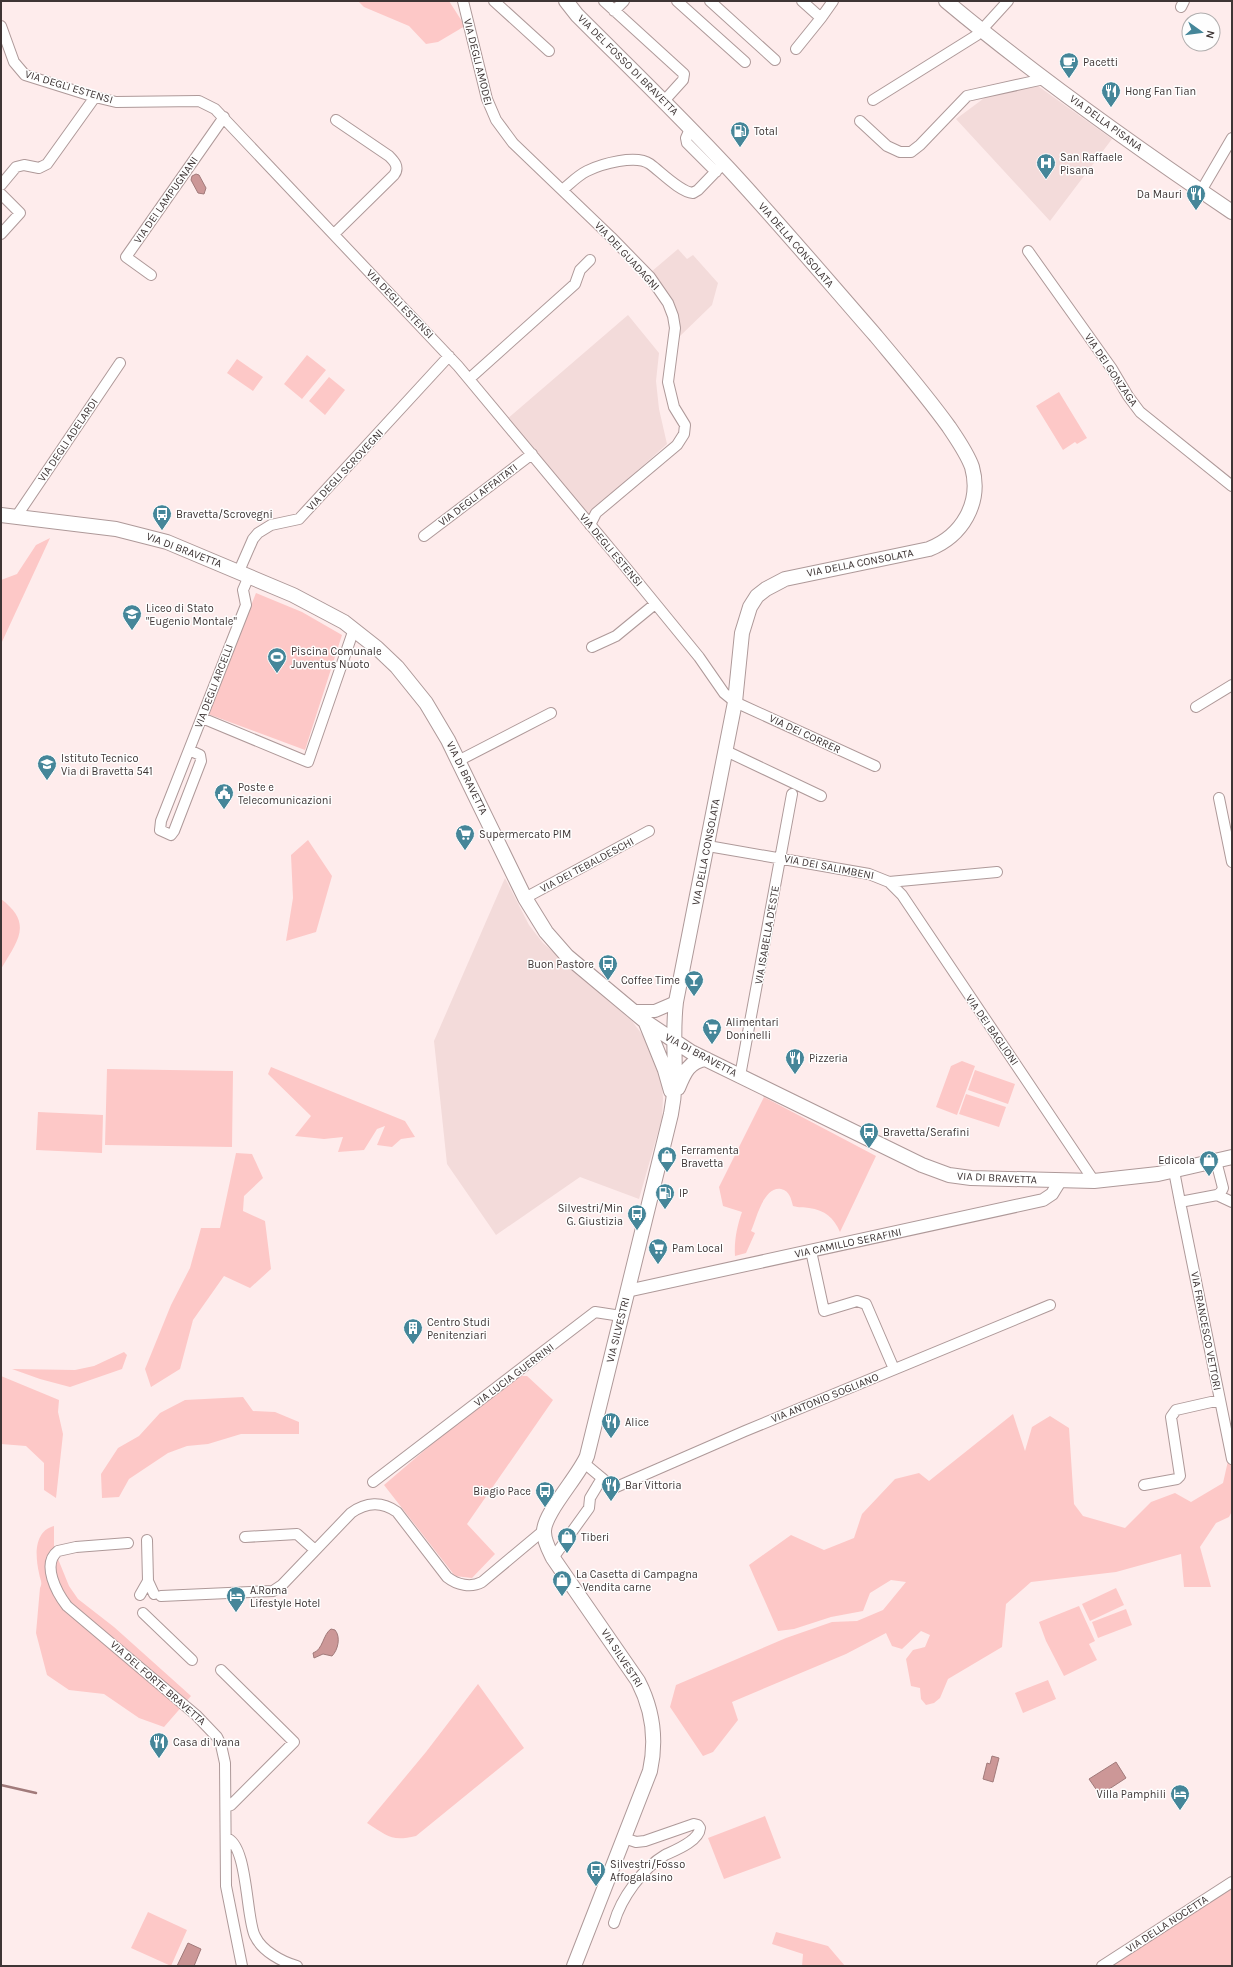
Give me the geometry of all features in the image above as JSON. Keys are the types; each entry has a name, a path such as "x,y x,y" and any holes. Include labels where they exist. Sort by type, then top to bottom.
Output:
{"main road":[{"name":"VIA DEL FOSSO DI BRAVETTA","path":"566,1 577,15 690,128 720,168"},
{"name":"VIA DELLA PISANA","path":"946,1 981,31 1044,79 1232,212"},
{"name":"VIA DELLA CONSOLATA","path":"673,1041 676,1002 708,846 735,702 743,626 750,607 761,592 773,584 790,577 929,549 940,544 963,524 970,512 974,486 974,476 968,458 927,396 720,168"},
{"name":"VIA DI BRAVETTA","path":"1,515 109,528 137,533 182,547 319,607 354,629 377,648 419,692 442,728 525,898 546,932 558,947 592,979 646,1022 673,1041 706,1059 940,1172 971,1178 1094,1181 1174,1171 1232,1157"},
{"path":"646,1022 665,1070 673,1102"},
{"path":"673,1041 676,1071 673,1102"},
{"path":"673,1102 688,1068 697,1061 706,1059"},
{"name":"VIA SILVESTRI","path":"574,1966 645,1784 652,1760 654,1740 650,1710 638,1682 553,1558 543,1530 549,1515 584,1463 636,1258 673,1102"}],"street":[{"name":"VIA DEGLI AMODEI","path":"463,1 486,99 491,112 516,147 562,190"},
{"path":"494,1 549,51"},
{"path":"604,1 684,74 683,80 664,101"},
{"path":"614,11 624,1"},
{"path":"677,1 745,62"},
{"path":"710,1 775,60"},
{"path":"802,1 820,18"},
{"path":"796,49 833,1"},
{"path":"873,100 981,31 1008,1"},
{"name":"VIA DEGLI ESTENSI","path":"1,26 14,62 23,74 95,97 124,103 200,101 212,106 224,117 450,356 699,657 724,693 735,702"},
{"path":"860,121 888,146 900,152 911,152 967,96 1044,79"},
{"path":"1,185 16,167 24,165 40,168 47,164 95,97"},
{"name":"VIA DEI LAMPUGNANI","path":"151,275 126,257 224,117"},
{"path":"334,234 394,175 397,170 395,162 388,156 336,120"},
{"path":"1201,191 1232,138"},
{"path":"562,190 587,171 627,160 639,160 647,162 691,193 698,190 720,168"},
{"name":"VIA DEI GUADAGNI","path":"562,190 650,277 665,298 674,320 668,382 674,407 685,425 684,432 677,444 596,513 590,525"},
{"path":"1,194 20,213 1,234"},
{"name":"VIA DEI GONZAGA","path":"1028,251 1112,369 1128,396 1140,412 1232,486"},
{"path":"469,379 575,284 580,270 590,260"},
{"name":"VIA DEGLI SCROVEGNI","path":"244,573 255,536 271,525 299,519 450,356"},
{"name":"VIA DEGLI ADELARDI","path":"16,517 120,363"},
{"name":"VIA DEGLI AFFAITATI","path":"424,536 532,454"},
{"name":"VIA DEGLI ARCELLI","path":"189,750 200,755 201,761 174,831 171,835 168,835 162,833 159,827 189,750 202,718 246,605 243,590 244,573"},
{"path":"592,647 616,636 655,604"},
{"path":"202,718 308,762 354,629"},
{"path":"1196,707 1232,685"},
{"name":"VIA DEI CORRER","path":"735,702 875,766"},
{"path":"458,761 551,713"},
{"path":"726,751 821,796"},
{"name":"VIA ISABELLA D'ESTE","path":"740,1076 792,794"},
{"path":"1218,798 1232,862"},
{"name":"VIA DEI TEBALDESCHI","path":"525,898 648,831"},
{"name":"VIA DEI SALIMBENI","path":"708,846 869,874 889,882 997,872"},
{"name":"VIA DEI BAGLIONI","path":"889,882 902,895 1094,1181"},
{"path":"632,1011 655,1011 676,1002"},
{"path":"1180,1202 1217,1195 1221,1192 1223,1188 1216,1161"},
{"name":"VIA FRANCESCO VETTORI","path":"1174,1171 1232,1459"},
{"name":"VIA CAMILLO SERAFINI","path":"627,1291 1045,1200 1052,1194 1060,1181"},
{"path":"1217,1195 1232,1202"},
{"path":"811,1252 824,1311 857,1301 866,1304 894,1369"},
{"name":"VIA ANTONIO SOGLIANO","path":"602,1478 614,1488 745,1431 1050,1304"},
{"name":"VIA LUCIA GUERRINI","path":"374,1482 410,1452 513,1376 595,1312 621,1316"},
{"path":"1144,1485 1177,1479 1180,1476 1171,1417 1174,1411 1220,1400"},
{"path":"553,1558 589,1508 590,1498 602,1478 584,1463"},
{"path":"148,1581 158,1595 273,1591 282,1585 357,1509 370,1504 382,1505 400,1515 448,1577 459,1584 472,1585 482,1582 543,1530"},
{"path":"245,1537 293,1533 300,1536 315,1550"},
{"path":"140,1595 148,1581 147,1540"},
{"name":"VIA DEL FORTE BRAVETTA","path":"128,1543 62,1549 56,1552 52,1561 52,1577 55,1588 67,1606 196,1715 217,1737 224,1753 226,1769 227,1892 242,1966"},
{"path":"143,1613 192,1660"},
{"path":"221,1670 294,1742 231,1805 226,1807"},
{"path":"614,1923 628,1895 645,1873 658,1860 693,1839 700,1832 700,1828 697,1824 694,1824 642,1842 624,1838"},
{"path":"226,1838 233,1843 240,1860 248,1890 255,1938 274,1955 297,1966"},
{"name":"VIA DELLA NOCETTA","path":"1102,1966 1232,1882"}],"shaded area":[{"path":"358,1 449,1 465,26 438,42 426,44 409,26 364,7"},
{"name":"San Raffaele Pisana","path":"1038,86 1112,139 1050,221 956,119 987,96"},
{"path":"196,174 199,175 206,188 204,194 198,193 191,180 192,176"},
{"path":"678,249 687,259 693,255 718,283 712,305 678,338 651,272"},
{"path":"628,315 659,353 656,381 659,409 667,444 587,516 507,419"},
{"path":"307,355 326,370 302,399 284,384"},
{"path":"237,359 263,377 253,391 227,373"},
{"path":"329,377 345,390 325,415 309,401"},
{"path":"1059,392 1087,438 1077,444 1075,442 1063,450 1036,406"},
{"path":"50,538 1,644 1,580 17,574 36,545"},
{"name":"Piscina Comunale Juventus Nuoto","path":"256,593 302,612 342,635 305,750 208,714"},
{"path":"308,840 332,876 316,932 286,941 293,898 291,855"},
{"path":"505,878 529,925 543,943 632,1021 647,1041 661,1073 663,1098 662,1118 639,1199 580,1177 496,1235 447,1164 434,1041"},
{"path":"1,899 11,908 20,925 17,941 1,969"},
{"path":"962,1061 975,1066 957,1115 936,1107 951,1066"},
{"path":"271,1067 405,1121 415,1137 401,1139 392,1147 377,1145 385,1126 377,1129 364,1150 338,1152 343,1137 324,1139 295,1136 311,1116 268,1074"},
{"path":"107,1069 233,1071 232,1147 105,1145"},
{"path":"975,1070 1015,1084 1008,1104 968,1090"},
{"path":"966,1094 1006,1107 999,1127 959,1114"},
{"path":"764,1097 876,1156 840,1232 832,1219 824,1213 815,1209 793,1206 790,1196 784,1190 775,1190 769,1193 761,1205 751,1231 755,1233 746,1253 735,1256 736,1234 742,1212 723,1206 719,1187"},
{"path":"38,1112 103,1115 102,1153 36,1150"},
{"path":"236,1153 252,1154 263,1178 244,1196 243,1211 265,1221 271,1269 250,1288 224,1276 193,1320 180,1369 151,1387 145,1369 171,1305 190,1268 201,1228 220,1228"},
{"path":"124,1352 127,1355 122,1369 70,1387 40,1379 12,1369 75,1370 94,1366"},
{"path":"1,1376 59,1400 58,1412 63,1434 56,1498 44,1490 44,1463 26,1446 1,1444"},
{"path":"520,1376 527,1376 553,1400 467,1524 495,1554 472,1578 455,1576 384,1485 440,1437"},
{"path":"243,1397 253,1411 275,1412 299,1422 299,1434 241,1434 208,1444 187,1446 168,1453 129,1479 119,1497 102,1498 101,1474 118,1448 139,1436 160,1413 185,1400"},
{"path":"1013,1414 1025,1451 1032,1427 1050,1416 1069,1428 1074,1504 1083,1516 1125,1528 1151,1502 1175,1493 1191,1502 1223,1483 1230,1452 1232,1452 1232,1511 1229,1517 1216,1523 1200,1547 1211,1587 1184,1587 1181,1554 1116,1572 1031,1582 1006,1604 1002,1647 948,1679 940,1698 934,1703 926,1705 921,1699 920,1688 911,1686 906,1659 913,1650 925,1647 930,1635 921,1631 902,1649 892,1646 886,1633 846,1654 732,1702 738,1720 713,1752 703,1756 670,1707 676,1685 786,1638 832,1622 857,1621 883,1610 906,1582 891,1580 870,1593 863,1611 831,1617 794,1629 778,1631 749,1565 791,1535 824,1550 854,1538 862,1514 895,1479 919,1473 929,1481"},
{"path":"54,1526 54,1549 69,1586 78,1599 114,1627 191,1696 164,1727 139,1718 104,1694 69,1690 47,1675 36,1633 41,1586 37,1552 39,1539 47,1529"},
{"path":"1116,1588 1124,1605 1090,1621 1082,1604"},
{"path":"1079,1606 1095,1641 1089,1644 1097,1660 1064,1676 1046,1641 1039,1622"},
{"path":"1126,1609 1132,1625 1098,1638 1092,1622"},
{"path":"331,1629 335,1630 338,1636 338,1643 334,1653 332,1656 323,1654 314,1658 313,1653 319,1649 326,1634"},
{"path":"1048,1680 1056,1699 1023,1713 1015,1693"},
{"path":"478,1684 524,1748 416,1836 408,1838 390,1837 367,1823 426,1752"},
{"path":"992,1756 999,1758 993,1782 983,1779 987,1763 990,1764"},
{"path":"1116,1762 1126,1778 1100,1795 1089,1779"},
{"path":"765,1816 781,1858 724,1879 708,1838"},
{"path":"1232,1886 1232,1966 1107,1966"},
{"path":"148,1912 187,1930 171,1966 131,1948"},
{"path":"776,1932 828,1946 845,1966 802,1966 803,1954 772,1944"},
{"path":"188,1943 201,1949 194,1966 177,1966"}],"waterway":[{"path":"1,1785 36,1793"}],"place":[{"name":"Pacetti","path":"1069,79"},
{"name":"Hong Fan Tian","path":"1111,108"},
{"name":"Total","path":"740,148"},
{"name":"San Raffaele Pisana","path":"1046,180"},
{"name":"Da Mauri","path":"1196,211"},
{"name":"Bravetta/Scrovegni","path":"162,531"},
{"name":"Liceo di Stato \"Eugenio Montale\"","path":"132,631"},
{"name":"Piscina Comunale Juventus Nuoto","path":"277,674"},
{"name":"Istituto Tecnico Via di Bravetta 541","path":"47,781"},
{"name":"Poste e Telecomunicazioni","path":"224,810"},
{"name":"Supermercato PIM","path":"465,851"},
{"name":"Buon Pastore","path":"608,981"},
{"name":"Coffee Time","path":"694,997"},
{"name":"Alimentari Doninelli","path":"712,1045"},
{"name":"Pizzeria","path":"795,1075"},
{"name":"Bravetta/Serafini","path":"869,1149"},
{"name":"Ferramenta Bravetta","path":"667,1173"},
{"name":"Edicola","path":"1209,1177"},
{"name":"IP","path":"665,1210"},
{"name":"Silvestri/Min G. Giustizia","path":"637,1231"},
{"name":"Pam Local","path":"658,1265"},
{"name":"Centro Studi Penitenziari","path":"413,1345"},
{"name":"Alice","path":"611,1439"},
{"name":"Bar Vittoria","path":"611,1502"},
{"name":"Biagio Pace","path":"545,1508"},
{"name":"Tiberi","path":"567,1554"},
{"name":"La Casetta di Campagna - Vendita carne","path":"562,1597"},
{"name":"A.Roma Lifestyle Hotel","path":"236,1613"},
{"name":"Casa di Ivana","path":"159,1759"},
{"name":"Villa Pamphili","path":"1180,1811"},
{"name":"Silvestri/Fosso Affogalasino","path":"596,1887"}]}
